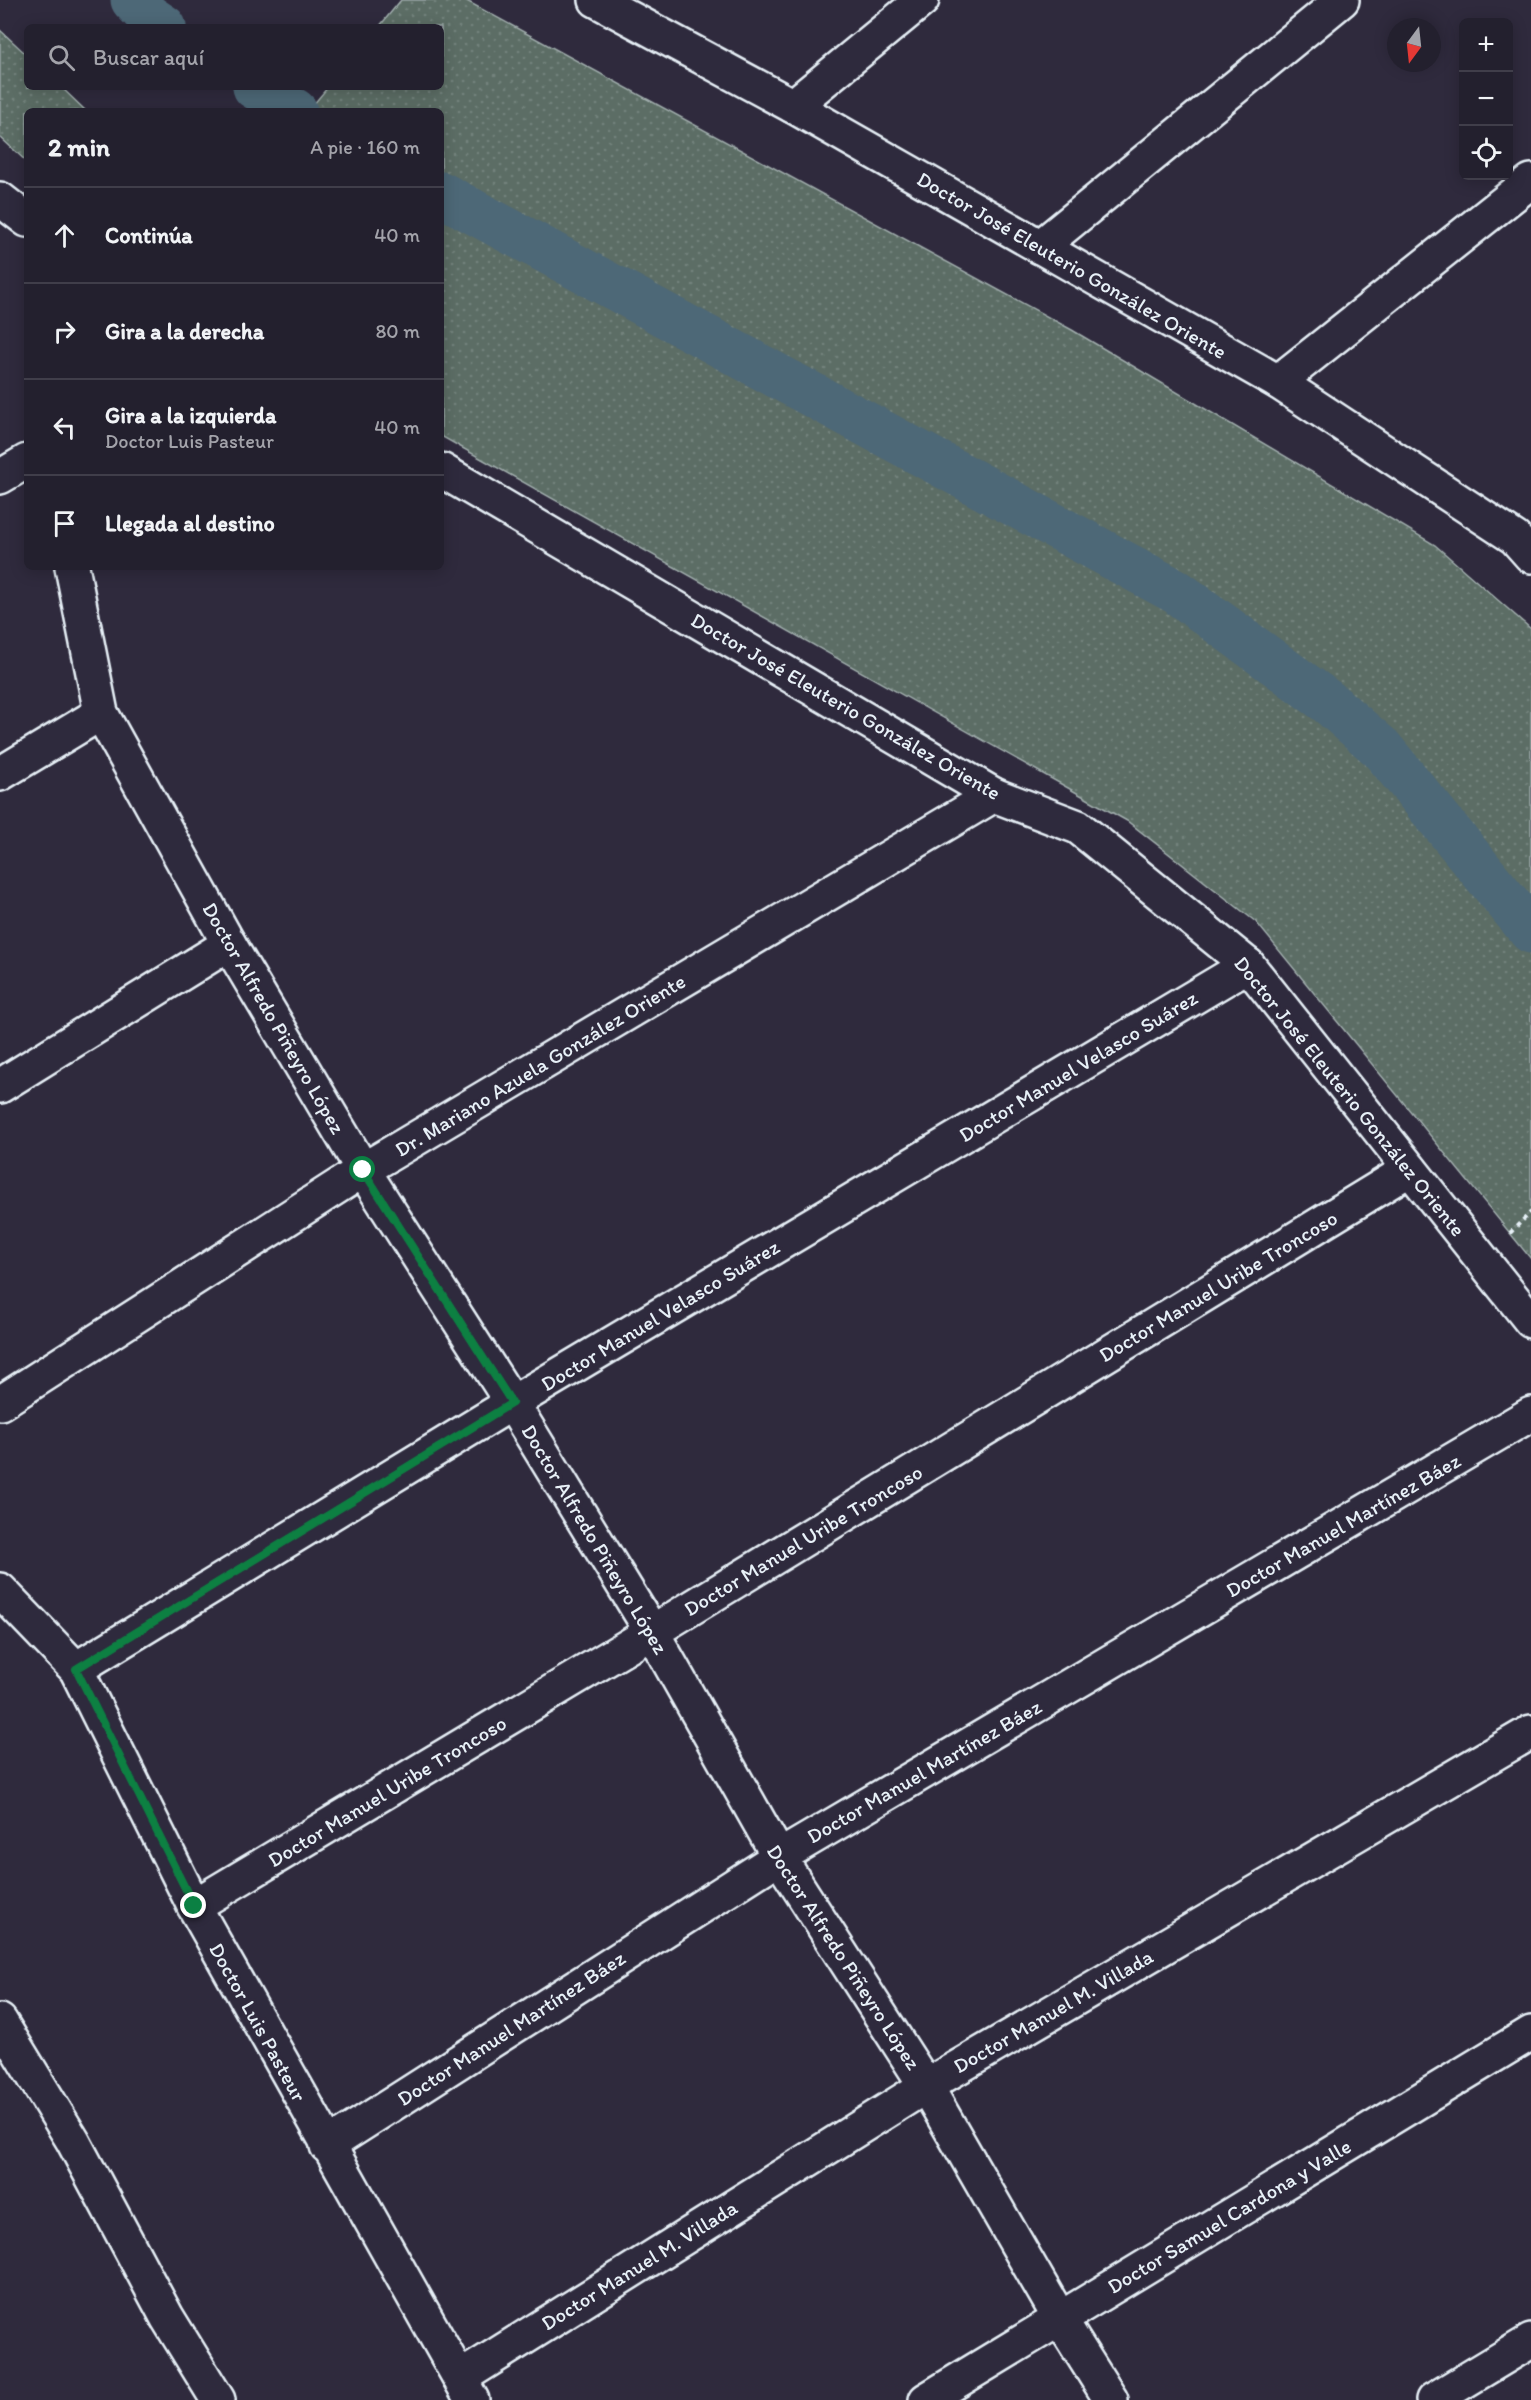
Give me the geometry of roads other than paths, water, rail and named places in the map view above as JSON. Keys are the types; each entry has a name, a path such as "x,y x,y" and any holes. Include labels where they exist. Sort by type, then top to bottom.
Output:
{"street":[{"name":"Doctor José Eleuterio González Oriente","path":"596,0 793,106 1278,382 1526,540"},
{"path":"793,106 922,0"},
{"path":"1040,247 1342,0"},
{"path":"1278,382 1531,182"},
{"path":"0,199 24,218"},
{"path":"0,477 24,463"},
{"name":"Doctor José Eleuterio González Oriente","path":"444,472 994,795 1078,827 1248,965 1531,1321"},
{"name":"Doctor Alfredo Piñeyro López","path":"73,570 101,713 229,944 363,1170 512,1403 652,1632 779,1857 926,2086 1060,2319 1111,2400"},
{"path":"0,774 101,713"},
{"name":"Dr. Mariano Azuela González Oriente","path":"0,1403 363,1170 994,795"},
{"path":"0,1086 229,944"},
{"name":"Doctor Manuel Velasco Suárez","path":"76,1669 512,1403 1248,965"},
{"name":"Doctor Manuel Uribe Troncoso","path":"194,1906 652,1632 1410,1169"},
{"name":"Doctor Manuel Martínez Báez","path":"327,2146 779,1857 1531,1414"},
{"name":"Doctor Luis Pasteur","path":"0,1590 76,1669 194,1906 327,2146 466,2389"},
{"name":"Doctor Manuel M. Villada","path":"466,2389 926,2086 1531,1732"},
{"path":"0,2021 73,2141 167,2317 218,2400"},
{"name":"Doctor Samuel Cardona y Valle","path":"926,2400 1531,2033"},
{"path":"1433,2400 1531,2341"}],"waterway":[{"path":"133,0 149,17 160,24"},
{"path":"260,90 290,108"},
{"path":"444,196 1177,592 1328,702 1381,748 1531,931"}]}
